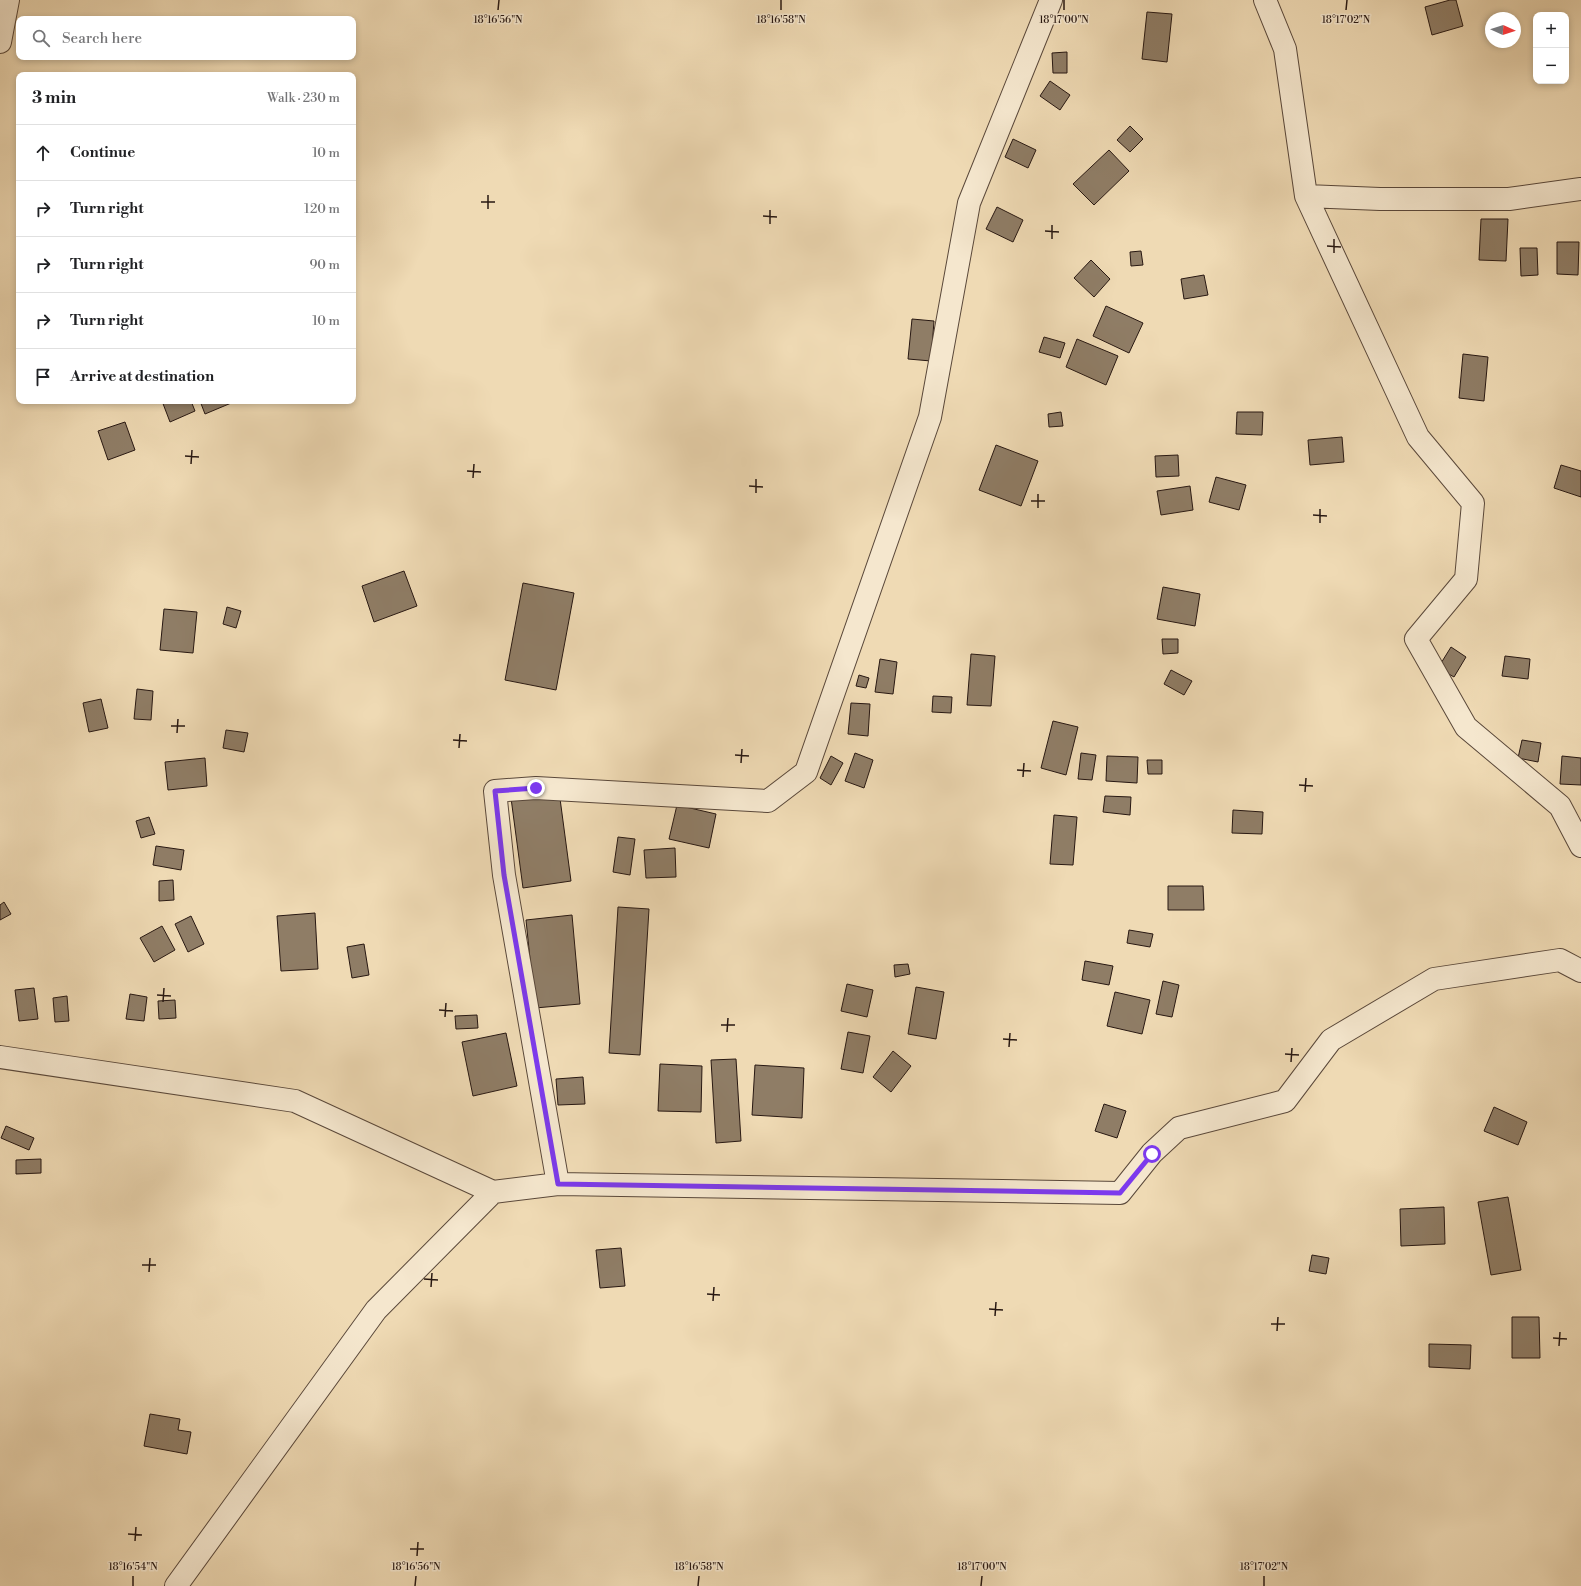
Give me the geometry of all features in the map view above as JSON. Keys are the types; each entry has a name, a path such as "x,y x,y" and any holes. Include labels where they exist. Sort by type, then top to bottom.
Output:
{"street":[{"path":"0,42 8,0"},
{"path":"558,1184 504,875 495,791 536,788 768,801 806,772 930,417 969,203 1051,0"},
{"path":"1265,0 1285,49 1306,196 1418,436 1473,503 1466,579 1416,639 1466,727 1560,806 1581,846"},
{"path":"1306,196 1380,199 1509,199 1581,189"},
{"path":"0,1057 295,1101 493,1192 558,1184 1120,1193 1152,1154 1179,1128 1285,1101 1331,1040 1434,979 1560,960 1581,971"},
{"path":"176,1586 376,1310 493,1192"}],"building":[{"path":"1450,0 1456,0 1463,26 1432,35 1425,7"},
{"path":"1147,12 1172,14 1167,62 1142,59"},
{"path":"1067,52 1067,73 1053,73 1052,53"},
{"path":"1050,81 1070,95 1060,110 1040,96"},
{"path":"1130,126 1143,139 1130,152 1117,140"},
{"path":"1013,139 1036,150 1028,168 1005,157"},
{"path":"1109,150 1129,171 1094,205 1073,184"},
{"path":"997,207 1023,220 1013,242 986,229"},
{"path":"1481,219 1508,219 1506,261 1479,260"},
{"path":"1557,242 1579,242 1578,275 1557,274"},
{"path":"1520,248 1537,248 1538,275 1521,276"},
{"path":"1141,251 1143,265 1131,266 1130,252"},
{"path":"1091,260 1110,279 1094,297 1074,278"},
{"path":"1204,275 1208,295 1184,299 1181,279"},
{"path":"1106,306 1143,323 1129,353 1093,336"},
{"path":"912,319 934,321 931,361 908,359"},
{"path":"1044,337 1065,343 1060,358 1039,352"},
{"path":"1077,339 1118,356 1106,385 1066,367"},
{"path":"1463,354 1488,357 1484,401 1459,398"},
{"path":"163,404 192,404 195,411 170,422"},
{"path":"201,404 229,404 205,414"},
{"path":"1061,412 1063,426 1049,427 1048,414"},
{"path":"1237,412 1263,412 1262,435 1236,434"},
{"path":"125,422 135,450 108,460 98,431"},
{"path":"1342,437 1344,462 1310,465 1308,440"},
{"path":"996,445 1038,461 1021,506 979,490"},
{"path":"1178,455 1179,476 1156,477 1155,456"},
{"path":"1561,465 1581,471 1581,497 1554,488"},
{"path":"1216,477 1246,485 1239,510 1209,502"},
{"path":"1190,486 1193,510 1161,515 1157,491"},
{"path":"404,571 417,606 374,622 362,586"},
{"path":"523,583 574,593 556,690 505,680"},
{"path":"1163,587 1200,594 1195,626 1157,619"},
{"path":"227,607 241,611 236,628 223,624"},
{"path":"164,609 197,612 193,653 160,650"},
{"path":"1162,639 1178,639 1178,653 1163,654"},
{"path":"1451,647 1466,657 1454,677 1438,668"},
{"path":"971,654 995,656 991,706 967,705"},
{"path":"1505,656 1530,659 1528,679 1502,676"},
{"path":"880,659 897,662 893,694 875,692"},
{"path":"1171,670 1192,681 1184,695 1164,684"},
{"path":"859,675 869,678 866,688 856,686"},
{"path":"137,689 153,691 151,720 134,719"},
{"path":"933,696 952,697 951,713 932,712"},
{"path":"101,699 108,728 89,732 83,703"},
{"path":"851,703 870,704 868,736 848,734"},
{"path":"1053,721 1078,727 1066,775 1041,768"},
{"path":"226,730 248,733 244,752 223,748"},
{"path":"1522,740 1541,743 1538,762 1518,758"},
{"path":"855,753 873,760 864,788 845,781"},
{"path":"1081,753 1096,755 1092,780 1078,779"},
{"path":"831,756 843,763 831,785 820,778"},
{"path":"1107,756 1138,757 1137,783 1106,781"},
{"path":"1562,756 1581,758 1581,785 1560,784"},
{"path":"205,758 207,786 168,790 165,762"},
{"path":"1147,760 1162,760 1162,774 1148,774"},
{"path":"559,791 571,881 523,888 511,798"},
{"path":"1105,796 1131,797 1130,815 1103,812"},
{"path":"677,805 716,814 709,848 669,839"},
{"path":"1233,810 1263,812 1262,834 1232,833"},
{"path":"1054,815 1077,817 1073,865 1050,864"},
{"path":"149,817 155,834 141,838 136,821"},
{"path":"618,837 635,839 630,875 613,872"},
{"path":"156,846 184,850 181,870 153,865"},
{"path":"675,848 676,877 646,878 644,850"},
{"path":"173,880 174,900 159,901 159,881"},
{"path":"1168,886 1203,886 1204,910 1168,910"},
{"path":"4,902 11,914 0,920 0,905"},
{"path":"618,907 649,909 640,1055 609,1053"},
{"path":"315,913 318,969 281,971 277,916"},
{"path":"572,915 580,1004 535,1008 526,920"},
{"path":"191,916 204,944 188,952 175,924"},
{"path":"162,926 175,950 154,962 140,938"},
{"path":"1129,930 1153,934 1150,947 1127,943"},
{"path":"364,944 369,975 352,978 347,947"},
{"path":"1085,961 1113,966 1109,985 1082,980"},
{"path":"908,964 910,974 895,977 894,965"},
{"path":"1163,981 1179,985 1172,1017 1156,1014"},
{"path":"847,984 873,990 867,1017 841,1011"},
{"path":"916,987 944,992 936,1039 908,1034"},
{"path":"34,988 38,1019 19,1021 15,990"},
{"path":"1115,992 1150,1000 1142,1034 1107,1026"},
{"path":"130,994 147,997 144,1021 126,1019"},
{"path":"67,996 69,1021 55,1022 53,998"},
{"path":"175,1000 176,1018 159,1019 158,1001"},
{"path":"477,1015 478,1028 456,1029 455,1016"},
{"path":"848,1032 870,1036 863,1073 841,1069"},
{"path":"506,1033 517,1086 473,1096 462,1042"},
{"path":"893,1051 911,1066 891,1092 873,1077"},
{"path":"736,1059 741,1141 716,1143 711,1060"},
{"path":"660,1064 702,1066 701,1112 658,1111"},
{"path":"755,1065 804,1068 802,1118 752,1115"},
{"path":"583,1077 585,1104 558,1105 556,1079"},
{"path":"1104,1104 1126,1111 1117,1138 1095,1131"},
{"path":"1494,1107 1527,1122 1518,1145 1484,1131"},
{"path":"6,1126 34,1138 29,1150 1,1138"},
{"path":"41,1159 41,1173 16,1174 16,1160"},
{"path":"1508,1197 1521,1270 1491,1275 1478,1202"},
{"path":"1444,1207 1445,1244 1401,1246 1400,1209"},
{"path":"621,1248 625,1286 600,1288 596,1250"},
{"path":"1312,1255 1329,1258 1326,1274 1309,1271"},
{"path":"1512,1317 1539,1317 1540,1358 1512,1358"},
{"path":"1429,1344 1471,1345 1470,1369 1429,1367"},
{"path":"150,1414 180,1419 178,1430 191,1432 187,1454 144,1446"}],"route":[{"path":"536,788 495,791 504,875 558,1184 1120,1193 1152,1154"}]}
